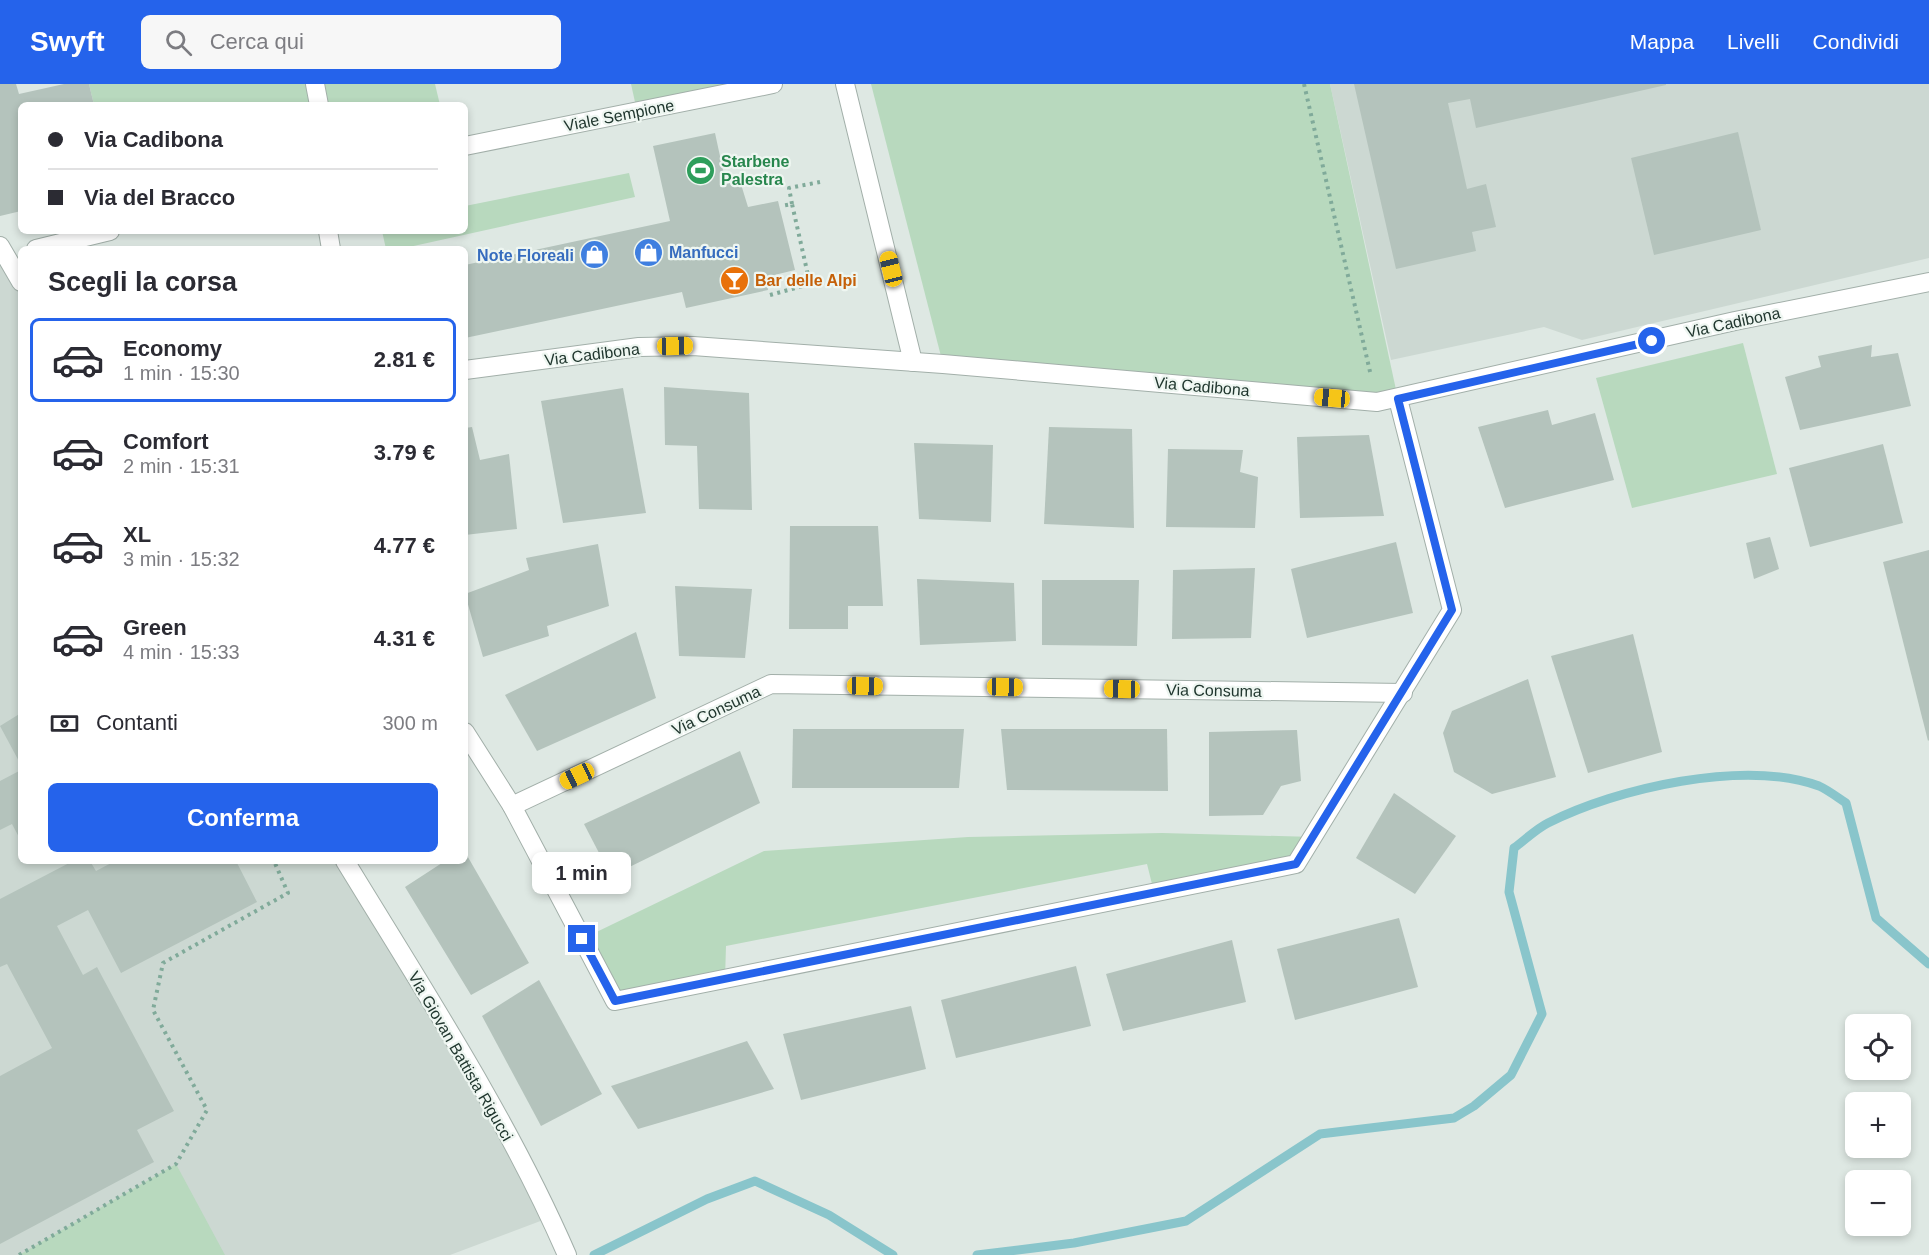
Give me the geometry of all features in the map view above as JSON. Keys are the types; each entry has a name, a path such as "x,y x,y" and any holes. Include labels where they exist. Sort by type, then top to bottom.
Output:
{"street":[{"path":"315,84 318,102"},
{"name":"Viale Sempione","path":"468,145 773,84"},
{"path":"845,84 913,362"},
{"path":"48,246 98,234"},
{"path":"7,254 18,276"},
{"name":"Via Cadibona","path":"468,370 639,347 693,346 913,362 1377,402 1735,321 1929,282"},
{"path":"468,737 512,806 615,1001 1296,864 1452,610 1398,399"},
{"name":"Via Consuma","path":"512,806 771,684 1403,693"},
{"name":"Via Giovan Battista Rigucci","path":"347,864 463,1055 551,1217 567,1255"}],"path":[{"path":"1304,84 1377,402"},
{"path":"770,295 810,284 789,188 820,182"},
{"path":"781,207 792,204"},
{"path":"19,1255 176,1164 207,1110 153,1010 164,963 288,893 275,864"}],"shaded area":[{"path":"1330,84 1929,84 1929,258 1582,340 1544,327 1391,360"},
{"path":"0,264 18,279 18,864 347,864 551,1217 450,1255 0,1255"}],"green space":[{"path":"89,84 435,84 439,102 93,102"},
{"path":"631,84 773,84 637,111"},
{"path":"871,84 1330,84 1398,399 943,364"},
{"path":"629,173 635,197 468,234 468,205"},
{"path":"383,234 468,234 414,246 385,246"},
{"path":"1743,343 1777,474 1632,508 1596,378"},
{"path":"1162,833 1314,837 1296,864 1154,892 1147,864 726,946 725,979 615,1001 582,939 764,851 968,837"},
{"path":"176,1164 225,1255 19,1255"}],"building":[{"path":"0,84 16,84 19,94 64,84 89,84 93,102 18,102 18,212 0,216"},
{"path":"1354,84 1666,85 1476,128 1470,99 1448,103 1467,189 1486,184 1496,227 1472,232 1476,251 1396,269"},
{"path":"1738,132 1761,230 1654,255 1631,158"},
{"path":"715,133 726,184 740,181 748,207 778,201 795,270 766,277 768,290 686,308 682,292 468,337 468,264 670,221 653,146"},
{"path":"1872,345 1871,357 1898,353 1911,406 1800,430 1785,377 1821,367 1818,356"},
{"path":"664,387 749,393 752,510 699,509 697,446 665,445"},
{"path":"623,388 646,513 563,523 541,401"},
{"path":"1548,410 1552,425 1595,413 1614,480 1505,508 1478,427"},
{"path":"472,427 480,460 509,454 517,529 468,535 468,428"},
{"path":"1049,427 1132,429 1134,528 1044,524"},
{"path":"1369,435 1384,516 1300,518 1297,437"},
{"path":"914,443 993,445 991,522 919,519"},
{"path":"1883,444 1903,523 1810,547 1789,468"},
{"path":"1168,449 1243,450 1240,472 1258,477 1255,528 1166,527"},
{"path":"790,526 878,526 883,606 848,606 848,629 789,629"},
{"path":"1770,537 1779,569 1754,579 1746,543"},
{"path":"1396,542 1413,613 1307,638 1291,569"},
{"path":"598,544 609,606 547,626 549,636 483,657 468,604 468,593 529,570 526,558"},
{"path":"1929,550 1929,740 1928,741 1883,562"},
{"path":"1255,568 1251,638 1172,639 1173,570"},
{"path":"917,579 1014,583 1016,641 920,645"},
{"path":"1042,580 1139,580 1137,646 1042,645"},
{"path":"675,586 752,589 745,658 679,656"},
{"path":"636,632 656,698 537,751 505,695"},
{"path":"1633,634 1662,752 1588,773 1551,656"},
{"path":"1528,679 1556,777 1492,794 1454,772 1443,733 1452,711"},
{"path":"18,715 18,759 0,726"},
{"path":"793,729 964,729 959,788 792,788"},
{"path":"1001,729 1167,729 1168,791 1007,790"},
{"path":"1297,730 1301,781 1281,786 1263,815 1209,816 1209,732"},
{"path":"740,751 760,803 611,876 584,824"},
{"path":"18,772 18,835 12,824 0,830 0,781"},
{"path":"1394,793 1456,836 1415,894 1356,858"},
{"path":"468,857 529,963 471,995 405,887 440,864 468,864"},
{"path":"67,864 92,864 96,871 109,864 238,864 257,902 121,973 88,910 57,926 83,975 97,967 174,1111 137,1130 154,1162 0,1244 0,1076 52,1048 7,964 0,967 0,899"},
{"path":"1399,918 1418,987 1295,1020 1277,949"},
{"path":"1232,940 1246,1002 1123,1031 1106,974"},
{"path":"1076,966 1091,1026 956,1058 941,1000"},
{"path":"539,980 602,1094 541,1126 482,1016"},
{"path":"911,1006 926,1069 801,1100 783,1034"},
{"path":"747,1041 774,1089 638,1129 611,1086"}],"waterway":[{"path":"977,1255 1074,1243 1186,1221 1320,1134 1454,1118 1474,1106 1511,1075 1542,1014 1509,892 1514,848 1548,823 1576,810 1609,799 1681,781 1718,777 1755,775 1789,778 1819,786 1846,803 1876,918 1929,964"},
{"path":"594,1255 707,1199 755,1181 829,1215 893,1255"}],"place":[{"name":"Starbene Palestra","path":"700,170"},
{"name":"Manfucci","path":"648,252"},
{"name":"Note Floreali","path":"595,255"},
{"name":"Bar delle Alpi","path":"734,280"}],"route":[{"path":"582,939 615,1001 1296,864 1452,610 1398,399 1652,341"}]}
